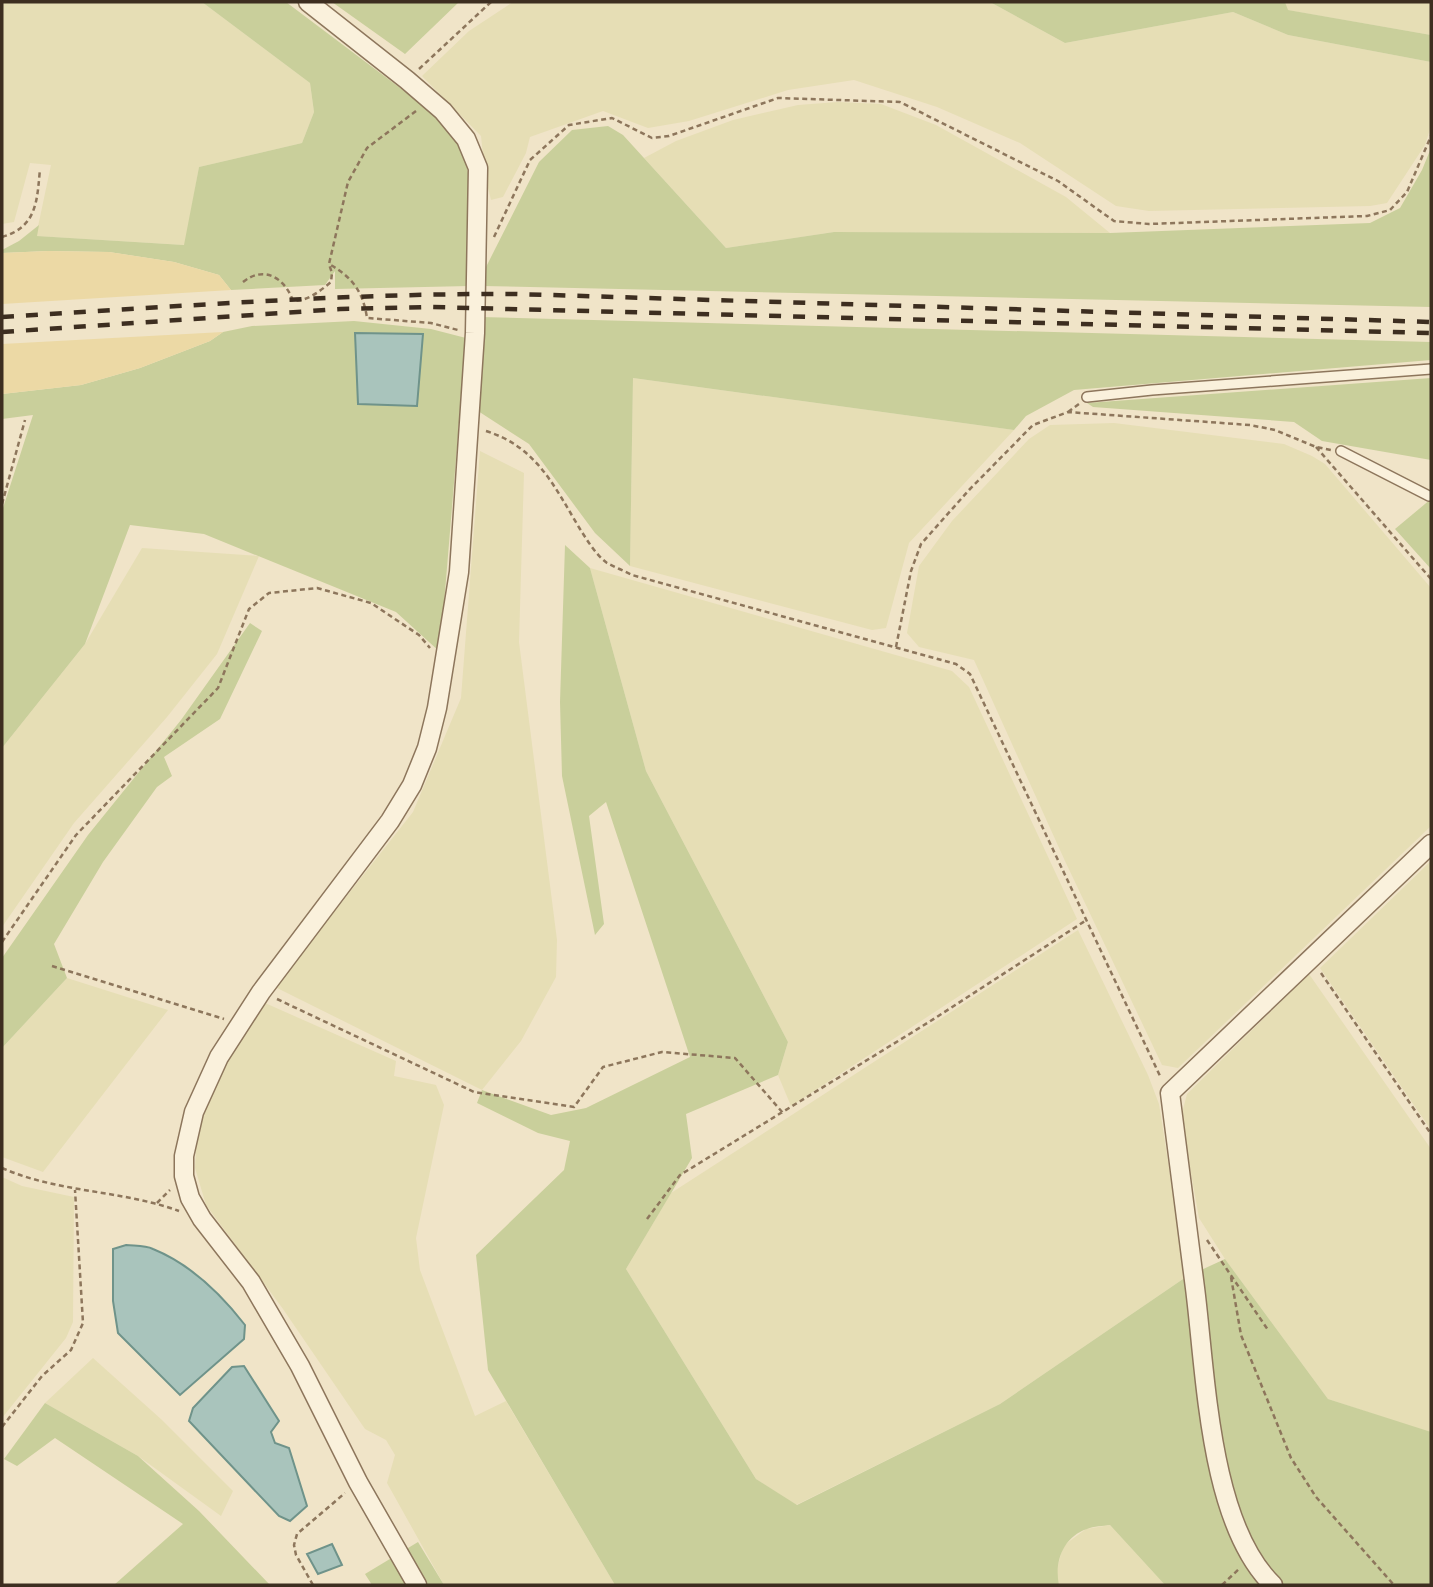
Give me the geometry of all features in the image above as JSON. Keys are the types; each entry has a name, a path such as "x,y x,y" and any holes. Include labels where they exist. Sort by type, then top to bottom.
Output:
{"street":[{"path":"308,2 443,111 466,139 478,168 475,333 460,572 437,709 427,748 412,785 390,821 261,992 219,1058 194,1112 184,1156 184,1176 190,1198 202,1219 251,1282 300,1366 358,1482 417,1585"},
{"path":"1273,1585 1251,1560 1232,1520 1223,1489 1210,1410 1170,1093 1431,844"}],"lane":[{"path":"1087,397 1431,369"},
{"path":"1340,451 1429,496"}],"path":[{"path":"407,80 491,2"},
{"path":"492,242 530,160 569,125 612,118 652,138 670,136 778,98 900,102 1058,181 1114,221 1149,224 1367,216 1390,210 1407,192 1431,136"},
{"path":"243,282 249,277 262,274 277,278 288,287 293,301 300,301 318,293 331,282 329,264 348,182 367,148 430,100"},
{"path":"2,237 16,233 30,219 37,203 40,169"},
{"path":"329,264 348,275 365,302 367,318 432,323 475,333"},
{"path":"896,647 911,571 921,544 1033,425 1068,412 1250,425 1275,430 1316,447 1340,451"},
{"path":"2,504 25,420"},
{"path":"470,426 506,437 524,450 545,472 588,541 606,562 632,575 956,664 970,674 1149,1057 1170,1093"},
{"path":"1316,447 1431,579"},
{"path":"2,942 76,835 218,688 249,609 269,593 317,588 371,603 419,635 444,664"},
{"path":"647,1219 680,1175 783,1113 1085,921"},
{"path":"1311,959 1431,1134"},
{"path":"52,966 241,1024"},
{"path":"261,992 474,1093 574,1107 603,1067 662,1052 735,1058 783,1113"},
{"path":"2,1168 27,1179 75,1190 157,1203"},
{"path":"2,1427 42,1376 71,1350 83,1323 75,1190"},
{"path":"1188,1227 1201,1232 1268,1329"},
{"path":"1231,1277 1241,1335 1291,1458 1315,1497 1394,1585"},
{"path":"313,1585 296,1555 294,1545 297,1534 358,1482"},
{"path":"1222,1585 1251,1560"}],"shaded area":[{"path":"2,2 202,2 310,83 314,112 302,143 199,167 185,245 36,236 51,165 30,163 14,222 2,224"},
{"path":"513,2 990,2 1065,43 1233,12 1288,35 1431,62 1431,126 1425,145 1387,203 1370,206 1149,211 1116,206 1020,143 937,107 854,80 788,90 689,121 648,128 603,111 530,137 526,153 503,197 491,200 485,176 481,136 422,76 469,31"},
{"path":"1285,2 1431,2 1431,35 1287,10"},
{"path":"838,102 881,104 936,125 1066,197 1110,233 834,232 726,248 644,158 676,141 733,120 798,105"},
{"path":"633,378 1014,430 909,543 886,628 872,630 630,566"},
{"path":"1114,423 1284,444 1312,456 1325,464 1431,588 1431,826 1178,1068 1162,1065 974,660 919,647 907,633 919,566 952,521 1029,439 1050,425"},
{"path":"480,451 524,473 519,642 557,940 556,977 521,1041 482,1090 275,987 413,812 461,698"},
{"path":"142,548 259,556 217,654 167,717 74,823 2,927 2,748 85,644"},
{"path":"590,568 952,671 969,687 1077,919 791,1106 778,1075 788,1042 646,771"},
{"path":"1431,861 1431,1130 1320,968"},
{"path":"1078,930 1148,1075 1159,1104 1186,1277 1000,1404 796,1505 756,1479 626,1269 671,1193"},
{"path":"1309,974 1431,1149 1431,1433 1328,1399 1225,1259 1199,1218 1181,1117 1187,1094"},
{"path":"67,978 168,1010 43,1172 2,1157 2,1048"},
{"path":"265,1003 396,1061 394,1076 436,1085 444,1105 416,1238 420,1270 475,1416 506,1401 615,1585 444,1585 387,1483 395,1455 386,1440 365,1429 283,1309 206,1205 195,1168 197,1131 220,1074"},
{"path":"2,1177 22,1186 74,1197 73,1322 66,1338 2,1418"},
{"path":"93,1358 162,1420 233,1491 221,1516 138,1456 45,1403"},
{"path":"1110,1525 1165,1585 1059,1585 1056,1573 1063,1546 1086,1529"}],"green space":[{"path":"202,2 286,2 443,123 462,151 469,181 469,286 335,289 335,271 325,285 231,290 219,275 174,262 109,252 2,253 2,250 39,225 37,236 184,245 199,167 302,143 314,112 310,83"},
{"path":"332,2 459,2 405,54"},
{"path":"990,2 1285,2 1288,10 1431,35 1431,62 1288,35 1233,12 1065,43"},
{"path":"608,126 623,135 726,248 834,232 1110,233 1370,223 1400,208 1422,170 1431,148 1431,307 482,286 485,269 539,162 572,130"},
{"path":"481,317 1431,342 1431,360 1074,390 1026,416 1014,430 633,378 630,566 595,533 529,444 478,411"},
{"path":"354,321 431,329 466,338 440,652 396,612 204,534 130,525 85,644 2,748 2,511 33,415 2,419 2,394 81,385 140,368 210,341 223,332 252,326"},
{"path":"1431,378 1431,460 1322,441 1294,422 1093,407 1087,403"},
{"path":"1431,499 1431,569 1395,529"},
{"path":"565,545 590,568 646,771 788,1042 778,1075 686,1114 692,1158 626,1269 756,1479 797,1505 1000,1404 1186,1277 1225,1259 1328,1399 1431,1432 1431,1585 1165,1585 1110,1525 1087,1529 1066,1544 1059,1559 1059,1585 615,1585 488,1370 476,1255 564,1170 570,1141 538,1133 477,1103 482,1090 551,1115 586,1108 690,1057 606,802 589,816 604,924 595,935 562,776 560,702"},
{"path":"250,623 262,631 220,719 164,757 172,776 157,787 103,862 54,944 67,978 2,1048 2,958 88,835 181,720"},
{"path":"45,1403 138,1456 199,1511 270,1585 114,1585 183,1524 55,1438 17,1466 4,1459"},
{"path":"418,1542 444,1585 372,1585 365,1574"}],"sand":[{"path":"109,252 174,262 219,275 231,290 2,304 2,253"},
{"path":"223,332 210,341 140,368 81,385 2,394 2,344"}],"water":[{"path":"355,333 423,334 417,406 358,404"},
{"path":"126,1245 150,1248 192,1271 226,1302 245,1325 244,1339 180,1395 118,1333 113,1301 113,1249"},
{"path":"244,1366 279,1421 271,1432 275,1443 289,1448 307,1506 290,1521 279,1516 189,1421 193,1408 232,1367"},
{"path":"332,1544 342,1565 318,1574 307,1554"}],"railway":[{"path":"2,317 324,298 517,294 1431,322"},
{"path":"2,332 340,309 433,307 1431,333"}]}
